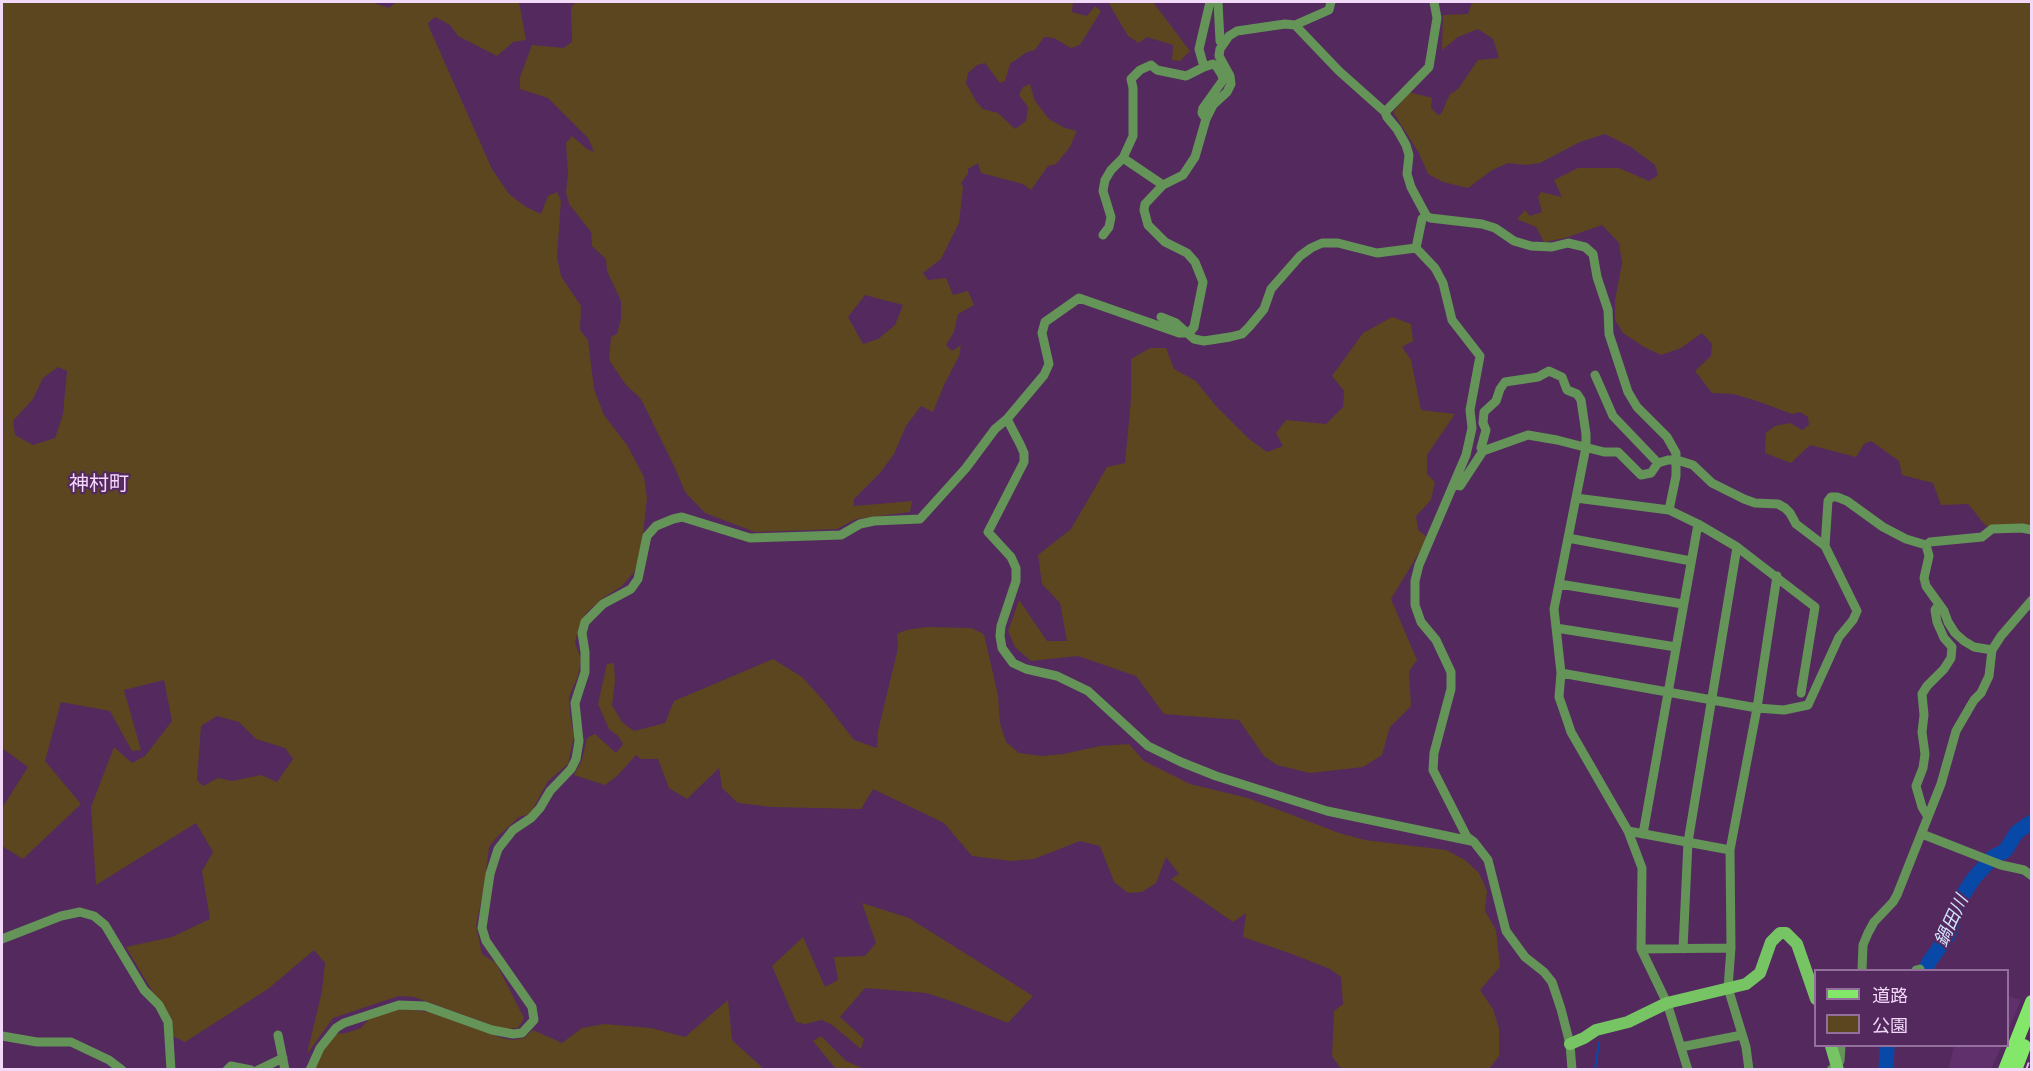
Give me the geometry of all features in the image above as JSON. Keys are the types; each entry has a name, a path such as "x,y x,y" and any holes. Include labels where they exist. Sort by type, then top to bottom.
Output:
{"main road":[{"path":"2005,1070 2031,1002"},
{"path":"2015,1070 2031,1024"}],"street":[{"path":"1204,67 1198,49 1210,2"},
{"path":"1218,2 1220,41 1224,43"},
{"path":"1189,333 1194,327 1202,292 1203,282 1200,273 1195,262 1186,253 1165,242 1148,225 1145,204 1163,185 1183,176 1195,157 1206,119 1213,105 1227,92 1231,84 1230,76 1219,56 1229,36 1237,32 1285,24 1295,25 1329,10 1331,2"},
{"path":"1385,112 1429,67 1437,18 1434,2"},
{"path":"1295,25 1339,71 1385,112 1398,129 1409,155 1407,174 1426,215 1430,218 1482,224 1495,228 1514,241 1531,246 1552,247 1568,243 1590,249 1608,310 1609,334 1628,392 1637,407 1667,437 1676,453 1677,460 1669,510"},
{"path":"1103,234 1109,227 1111,217 1103,191 1106,180 1123,159 1132,136 1131,80 1135,74 1151,66 1157,70 1186,76 1213,64 1222,75 1223,80 1203,108 1202,113 1206,119"},
{"path":"1123,159 1163,185"},
{"path":"1416,248 1422,219 1426,215"},
{"path":"1161,317 1176,323 1194,339 1204,341 1242,334 1264,309 1271,289 1300,256 1311,248 1322,243 1338,243 1377,253 1416,248"},
{"path":"1416,248 1435,268 1443,283 1452,320 1480,356 1470,410 1472,428 1469,444 1455,485 1419,565 1413,594 1421,622 1436,640 1451,672 1451,689 1434,753 1433,770 1467,837 1488,860 1506,932 1525,957 1544,972 1552,982 1570,1044 1572,1070"},
{"path":"310,1070 320,1048 336,1028 344,1023 399,1005 425,1006 492,1030 513,1034 522,1033 534,1020 532,1006 486,941 482,928 490,874 498,849 503,842 513,830 536,813 550,791 572,769 579,741 574,703 585,672 582,633 585,622 603,604 631,589 638,579 647,536 656,526 682,518 750,538 841,535 860,524 874,520 920,519 966,468 995,429 1007,419 1044,375 1049,364 1042,333 1045,322 1079,298 1179,333 1189,333"},
{"path":"1483,451 1481,448 1486,430 1483,423 1484,412 1496,401 1505,382 1538,377 1549,371 1562,378 1567,390 1577,394 1581,400 1586,447 1554,609 1561,673 1559,697 1571,732 1629,831 1642,868 1641,949 1667,1003 1689,1070"},
{"path":"1595,375 1613,416 1658,463"},
{"path":"1007,419 1024,453 1024,462 988,532 1011,557 1016,568 1016,581 1001,626 1000,636 1002,648 1014,663 1026,669 1057,676 1088,691 1148,746 1216,776 1327,811 1474,842"},
{"path":"1455,485 1460,486 1483,451 1528,435 1604,452 1618,452 1641,475 1651,473 1658,463 1677,460 1693,465 1712,483 1743,499 1755,503 1778,504 1790,513 1796,524 1825,546 1857,611 1853,620 1839,637 1808,705 1784,710 1757,708 1561,673"},
{"path":"1825,546 1828,501 1832,497 1837,497 1866,513 1883,527 1906,539 1926,545 1930,542 1982,537 1992,529 2031,530"},
{"path":"1576,498 1669,510 1737,547 1815,607 1801,693"},
{"path":"1643,834 1698,524"},
{"path":"1568,538 1691,561"},
{"path":"1926,545 1929,556 1924,578 1926,586 1955,633 1974,646 1992,650"},
{"path":"1683,949 1688,842 1737,547"},
{"path":"1749,1070 1742,1035 1728,988 1731,948 1730,850 1757,708 1777,576"},
{"path":"1559,584 1683,604"},
{"path":"1862,969 1863,945 1874,922 1893,902 1922,834 1947,765 1956,731 1974,700 1981,693 1989,676 1992,650 2001,636 2031,603"},
{"path":"1928,817 1922,807 1916,786 1923,768 1925,754 1922,732 1924,715 1922,694 1944,669 1951,658 1952,647 1944,638 1937,622 1935,610 1939,604"},
{"path":"1556,628 1676,647"},
{"path":"1629,831 1730,850"},
{"path":"1922,834 2001,866 2024,870 2031,876"},
{"path":"2,939 61,916 80,912 94,916 105,925 144,990 159,1005 168,1022 171,1070"},
{"path":"1570,1044 1596,1030 1628,1022 1667,1003 1746,984 1755,979 1764,966 1771,942 1780,933 1786,933 1797,944 1814,996"},
{"path":"1641,949 1731,948"},
{"path":"278,1035 285,1070"},
{"path":"1681,1047 1742,1035"},
{"path":"2,1036 37,1042 71,1042 109,1060 122,1070"},
{"path":"1831,1047 1835,1068"},
{"path":"1835,1068 1840,1061 1841,1047"},
{"path":"258,1070 283,1058"},
{"path":"227,1070 231,1066 250,1070"}],"shaded area":[{"path":"2009,996 2021,1000 2009,1029"},
{"path":"1954,1047 2002,1047 1991,1069 1950,1069"}],"green space":[{"path":"2,2 371,2 389,8 396,2 519,2 526,40 513,42 497,56 458,36 450,25 435,17 428,23 429,27 492,169 509,194 526,207 541,214 548,196 557,192 561,201 557,257 561,276 581,306 580,330 588,340 594,389 604,415 627,445 644,477 647,498 641,552 634,572 622,586 603,598 586,613 579,626 575,643 581,659 578,676 569,697 574,736 568,764 548,781 530,814 519,817 489,847 484,888 476,925 482,954 496,963 524,1018 518,1028 503,1029 414,997 399,996 333,1018 307,1054 322,991 325,963 314,950 268,989 185,1042 171,1035 170,1021 126,947 172,937 210,919 202,871 213,852 196,823 96,885 91,807 114,747 132,763 145,756 172,721 164,680 124,690 141,750 132,751 110,711 61,702 45,761 81,804 23,859 2,846 2,808 28,767 2,748","holes":["58,367 67,371 63,414 55,438 33,445 15,435 13,421 33,399 43,378","217,716 239,722 256,739 285,748 293,759 277,782 261,775 232,781 218,778 203,786 197,780 201,726"]},
{"path":"576,2 1073,2 1072,12 1087,16 1095,6 1101,11 1080,45 1071,48 1054,38 1044,37 1035,50 1027,52 1010,64 1005,81 1000,83 985,63 977,65 968,73 966,83 976,101 983,109 998,113 1015,129 1026,121 1028,107 1019,95 1023,87 1030,84 1035,101 1049,119 1065,128 1077,131 1070,147 1056,164 1048,166 1031,190 1023,184 981,173 978,163 968,169 968,174 961,183 963,187 959,223 941,259 923,273 928,280 946,278 953,295 968,291 974,305 958,314 954,332 946,345 952,351 961,345 959,356 933,412 921,406 906,426 894,454 880,473 854,499 854,506 912,501 910,512 856,519 837,529 755,532 705,513 685,492 641,399 626,385 609,360 611,337 617,334 621,319 621,301 607,271 606,259 592,246 591,232 569,204 566,193 568,173 566,143 572,136 594,152 588,138 548,98 520,89 520,77 532,45 563,48 572,42 571,7","holes":["865,295 903,305 895,325 878,339 863,344 848,317"]},
{"path":"1108,2 1153,2 1190,51 1180,61 1172,60 1173,45 1147,37 1139,43 1128,36"},
{"path":"1472,2 2031,2 2031,527 1998,531 1985,525 1968,504 1941,505 1933,483 1902,475 1899,461 1871,441 1864,444 1856,457 1810,445 1791,463 1765,453 1766,433 1775,426 1790,423 1802,430 1809,425 1808,417 1800,412 1792,414 1733,394 1712,393 1695,371 1711,356 1712,344 1702,333 1681,348 1661,355 1623,333 1615,320 1615,300 1622,263 1619,243 1602,225 1565,238 1544,242 1536,227 1517,219 1525,210 1530,216 1542,212 1538,197 1541,192 1562,197 1554,180 1578,168 1619,168 1649,181 1658,175 1655,165 1631,147 1605,134 1580,142 1540,163 1526,165 1508,163 1492,170 1468,188 1443,182 1428,174 1419,153 1393,112 1409,92 1432,98 1431,108 1438,115 1441,114 1450,94 1458,89 1478,60 1499,58 1493,39 1478,29 1458,37 1442,50 1443,15 1468,14"},
{"path":"1392,317 1411,324 1413,341 1402,347 1411,360 1421,410 1455,414 1427,455 1427,474 1435,482 1431,500 1416,516 1418,530 1428,538 1391,599 1417,660 1409,671 1411,706 1390,727 1382,755 1363,767 1310,773 1277,765 1264,756 1239,720 1164,714 1136,676 1078,656 1031,661 1015,647 1008,631 1019,600 1047,641 1067,641 1060,603 1042,584 1038,555 1071,529 1107,467 1125,463 1131,399 1131,359 1150,348 1166,348 1174,369 1196,381 1215,405 1249,439 1267,452 1283,446 1276,433 1286,420 1326,424 1343,407 1344,391 1332,376 1363,333"},
{"path":"927,627 971,628 984,634 998,695 1000,723 1006,742 1019,753 1042,756 1100,746 1129,744 1144,761 1190,784 1248,798 1339,833 1365,840 1446,850 1465,860 1479,873 1487,891 1485,911 1496,930 1500,967 1480,990 1493,1009 1499,1028 1499,1056 1489,1069 1341,1069 1332,1056 1334,1011 1343,1004 1341,977 1330,969 1243,937 1246,913 1233,922 1171,879 1179,874 1166,857 1156,883 1142,892 1128,893 1114,882 1100,846 1080,841 1034,859 1011,861 972,856 944,823 873,789 861,809 772,807 738,803 722,788 719,768 687,799 669,788 658,759 641,759 636,755 617,776 605,785 574,775 582,760 587,738 595,734 616,753 623,744 618,736 609,729 598,704 607,664 614,663 615,681 612,705 622,722 634,731 665,723 674,701 773,659 802,677 854,740 877,748 878,731 898,648 897,634 906,630"},
{"path":"862,903 909,918 1033,996 1008,1023 926,993 865,988 840,1017 864,1039 861,1049 832,1025 822,1020 805,1024 796,1022 772,966 803,937 825,987 838,980 834,957 865,956 876,943"},
{"path":"728,1000 732,1040 764,1069 312,1070 326,1043 335,1034 361,1028 370,1018 402,1009 429,1012 502,1038 513,1040 524,1038 533,1030 562,1043 582,1028 604,1024 651,1028 685,1037"},
{"path":"821,1036 846,1061 864,1069 836,1069 813,1041"}],"waterway":[{"name":"鍋田川","path":"1926,969 1949,934 1958,902 1974,878 1993,857 2005,851 2017,832 2032,822"},
{"path":"1595,1070 1599,1043"},
{"name":"鍋田川","path":"1886,1070 1887,1047"}],"railway":[{"path":"2026,1070 2032,1054"}],"district":[{"name":"神村町","path":"99,484"}]}
